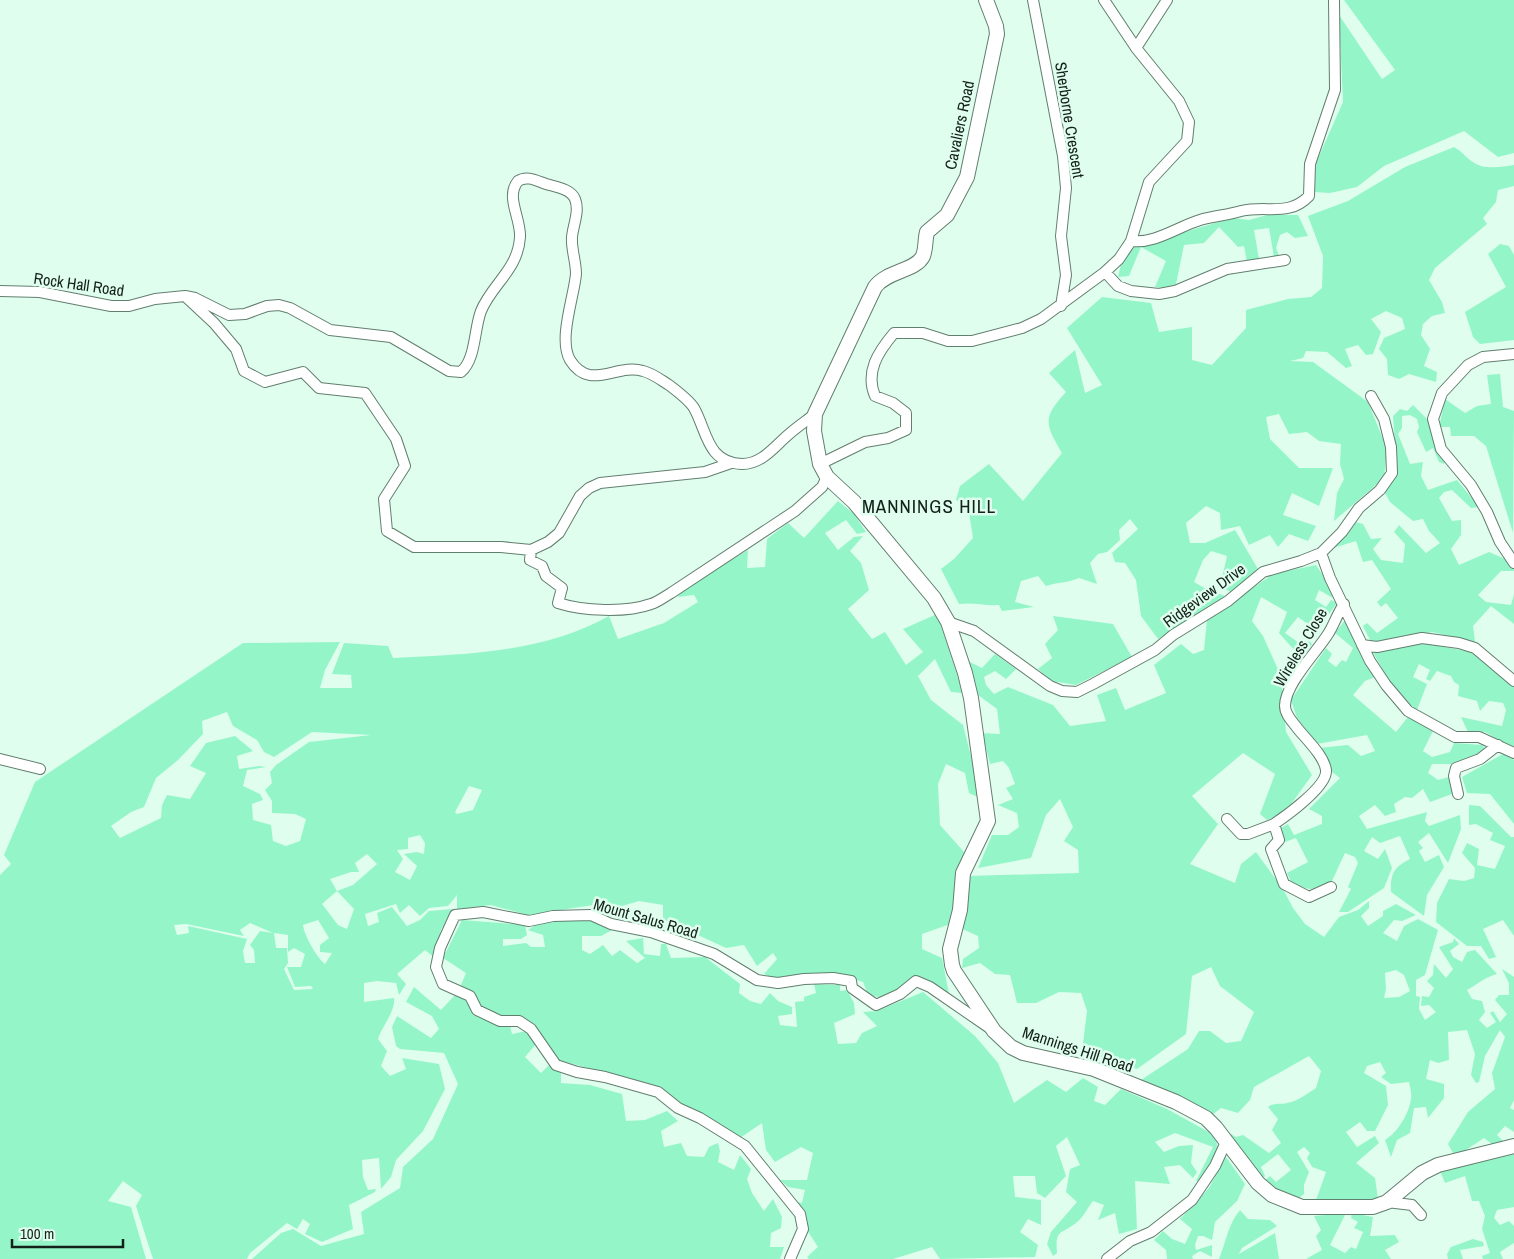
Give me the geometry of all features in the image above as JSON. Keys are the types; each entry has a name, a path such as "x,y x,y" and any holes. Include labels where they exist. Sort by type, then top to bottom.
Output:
{"main road":[{"name":"Cavaliers Road","path":"815,414 875,287 879,281 890,274 917,263 923,255 927,232 947,215 966,178 997,34 996,26 986,0"},
{"name":"Mannings Hill Road","path":"815,414 814,431 820,464 827,477 854,502 934,598 948,622 971,698 988,821 963,873 960,910 950,949 954,971 994,1030 1011,1047 1024,1053 1094,1069 1176,1102 1206,1118 1258,1183 1272,1195 1302,1207 1373,1207 1387,1202 1422,1173 1438,1165 1514,1146"}],"street":[{"name":"Sherborne Crescent","path":"1033,0 1063,156 1066,188 1061,236 1066,275 1061,306"},
{"path":"820,464 866,442 888,438 906,430 906,413 893,403 875,396 870,383 874,362 894,333 923,333 948,341 972,341 1022,328 1061,306 1105,272 1119,259 1131,241 1149,182 1187,141 1189,122 1179,101 1136,48 1104,0"},
{"path":"1136,48 1167,0"},
{"path":"1131,241 1151,240 1201,220 1248,210 1293,208 1301,205 1309,196 1310,164 1335,90 1334,1"},
{"name":"Rock Hall Road","path":"0,291 40,292 111,306 130,306 155,299 185,296 195,298 229,315 245,314 267,306 284,306 330,330 391,337 449,371 461,372 468,362 482,309 508,272 519,246 519,226 512,193 518,181 528,178 564,190 576,200 577,209 572,242 576,274 570,302 566,346 569,358 579,371 588,375 642,370 663,381 693,406 704,437 714,452 731,463"},
{"path":"1105,272 1118,286 1131,291 1159,294 1175,291 1227,269 1285,260"},
{"path":"185,296 214,323 236,349 244,371 265,382 303,372 319,388 365,393 396,439 405,466 384,499 387,531 414,547 464,546 531,550 548,542 559,533 580,496 589,488 600,484 705,472 731,463 753,463 763,458 790,433 815,414"},
{"path":"1514,354 1483,357 1468,365 1442,394 1433,419 1441,449 1471,486 1487,512 1500,542 1514,563"},
{"name":"Ridgeview Drive","path":"948,622 974,631 1050,686 1062,691 1077,692 1155,650 1173,636 1228,601 1263,572 1301,561 1321,552 1342,532 1360,508 1380,490 1392,473 1391,447 1384,419 1372,396"},
{"path":"531,550 530,560 542,566 546,576 562,588 558,603 585,609 635,608 652,604 795,511 822,487 827,477"},
{"path":"1321,552 1330,578 1362,645 1386,685 1408,710 1455,737 1479,737 1514,753"},
{"name":"Wireless Close","path":"1274,824 1294,809 1325,779 1326,770 1321,758 1288,716 1285,707 1287,695 1293,684 1329,633 1344,604"},
{"path":"1362,645 1377,648 1422,638 1459,643 1475,648 1514,681"},
{"path":"1458,794 1454,776 1456,768 1480,759 1498,745"},
{"path":"0,760 40,769"},
{"path":"1226,819 1241,834 1248,834 1274,824 1279,840 1271,849 1284,884 1309,896 1331,887"},
{"name":"Mount Salus Road","path":"790,1259 803,1229 800,1214 745,1146 700,1118 678,1108 658,1092 556,1065 531,1029 519,1021 500,1021 477,1010 470,996 443,984 436,967 440,948 455,915 483,912 529,921 553,916 590,915 611,924 651,932 714,954 757,980 778,983 804,979 833,978 851,981 852,988 876,1005 900,994 916,981 930,987 994,1030"},
{"path":"1107,1259 1130,1241 1151,1232 1192,1200 1215,1166 1226,1142"},
{"path":"1387,1202 1412,1205 1421,1215"}],"green space":[{"path":"1344,0 1514,0 1514,153 1498,157 1464,131 1384,166 1357,187 1330,193 1314,192 1316,163 1343,102 1339,15 1382,79 1395,70"},
{"path":"1454,147 1477,165 1493,167 1514,165 1514,186 1498,190 1496,202 1483,218 1487,224 1435,268 1429,280 1442,302 1445,313 1432,316 1423,324 1421,335 1430,349 1424,366 1437,372 1436,382 1409,374 1399,379 1388,375 1387,359 1379,349 1384,338 1405,329 1402,318 1386,311 1371,319 1381,332 1373,354 1366,355 1358,345 1345,349 1352,366 1346,368 1327,352 1306,351 1303,358 1290,361 1313,362 1368,402 1387,449 1384,478 1334,521 1337,493 1344,479 1340,464 1341,444 1319,441 1307,432 1289,434 1279,414 1266,417 1270,439 1299,468 1333,468 1319,506 1292,493 1283,515 1316,526 1308,541 1289,534 1278,547 1270,535 1249,545 1240,526 1221,530 1220,513 1206,506 1186,523 1190,543 1205,543 1235,530 1258,569 1231,592 1220,587 1227,556 1211,551 1203,560 1194,582 1225,596 1158,639 1141,616 1136,580 1125,563 1115,562 1112,553 1138,529 1130,519 1119,530 1120,540 1107,552 1098,554 1090,563 1097,584 1079,578 1046,586 1038,576 1021,581 1015,602 1034,607 1002,611 999,605 959,604 941,569 954,559 973,538 968,506 956,500 960,486 989,464 1023,501 1062,453 1049,428 1049,421 1053,408 1066,392 1049,373 1075,350 1085,393 1102,385 1067,328 1102,297 1151,303 1159,332 1192,327 1192,360 1212,365 1246,328 1246,310 1288,299 1311,297 1322,288 1323,256 1308,216 1348,201 1405,167"},
{"path":"1267,215 1298,215 1308,236 1295,238 1287,232 1280,235 1276,248 1279,256 1274,257 1269,228 1254,230 1259,259 1247,262 1244,246 1238,247 1219,227 1204,243 1184,245 1176,284 1168,288 1155,287 1166,261 1141,247 1129,276 1118,277 1122,260 1132,245 1137,246 1232,218 1249,220"},
{"path":"1500,244 1509,246 1514,255 1514,340 1480,344 1473,337 1465,312 1506,287 1488,254"},
{"path":"1500,374 1503,407 1514,411 1513,533 1486,446 1474,436 1451,436 1450,427 1439,427 1445,399 1465,413 1477,406 1491,404 1487,375"},
{"path":"1413,405 1429,421 1444,458 1444,464 1439,462 1433,448 1426,452 1417,432 1419,427 1417,419 1410,415 1402,416 1402,428 1398,434 1410,464 1423,462 1421,476 1428,490 1457,480 1479,507 1471,508 1452,490 1444,492 1439,498 1452,521 1461,520 1461,535 1451,549 1459,565 1489,552 1505,559 1514,569 1514,571 1501,571 1478,595 1486,602 1511,605 1514,594 1514,624 1491,606 1473,626 1475,642 1432,632 1387,641 1371,642 1363,626 1367,623 1377,633 1398,618 1386,603 1381,607 1377,602 1391,589 1372,560 1363,562 1356,541 1333,548 1355,522 1363,524 1371,539 1382,538 1373,549 1381,560 1403,563 1405,544 1394,532 1399,525 1426,553 1440,543 1429,531 1423,519 1413,521 1390,502 1384,491 1397,473 1393,416 1400,409 1407,411"},
{"path":"838,501 854,514 866,532 857,534 846,520 825,533 838,550 854,537 863,536 850,551 861,563 869,590 848,609 872,639 885,632 906,665 923,652 903,629 937,614 963,693 951,692 935,659 918,676 931,700 963,725 982,799 969,793 965,773 946,764 938,784 940,825 964,852 957,915 953,923 922,934 922,949 942,958 950,999 916,981 881,998 868,994 863,982 843,977 809,973 782,978 771,977 764,974 777,959 773,953 757,966 744,945 726,948 663,919 663,905 639,901 612,909 593,905 528,915 491,905 457,909 457,895 448,906 429,908 420,916 409,905 400,913 396,904 365,914 368,926 379,922 377,913 392,907 407,926 420,920 429,911 453,909 441,930 435,958 425,950 397,974 406,984 399,995 396,983 377,981 364,983 364,1002 394,998 393,1008 378,1039 387,1051 381,1066 390,1076 406,1069 402,1058 439,1064 445,1089 423,1131 396,1160 391,1177 381,1189 379,1158 362,1160 363,1177 368,1190 376,1189 375,1192 349,1205 353,1229 322,1242 305,1234 310,1224 303,1219 297,1229 287,1223 250,1253 247,1259 153,1259 136,1206 142,1195 123,1181 108,1201 131,1207 146,1259 0,1259 0,875 11,864 4,855 35,782 243,643 340,642 325,670 320,688 352,688 351,675 332,674 344,643 388,646 393,658 476,653 558,638 609,616 618,639 664,623 698,602 694,595 677,597 689,585 748,550 747,568 765,567 767,539 788,523 804,538","holes":["227,712 233,726 257,740 264,752 274,757 312,732 371,735 309,742 276,765 270,772 272,783 265,790 272,801 272,813 295,814 306,819 300,841 286,846 273,841 271,825 253,820 252,804 263,800 260,794 243,786 247,770 266,767 259,766 239,769 237,756 253,751 235,736 206,743 190,766 206,773 190,799 167,795 162,805 161,818 120,838 111,826 131,812 144,807 156,778 178,760 203,734 202,721","469,786 482,790 473,810 457,814 455,812","420,835 425,843 424,854 417,852 404,854 417,866 410,880 395,872 403,859 397,850 408,849 408,838","367,854 377,864 353,885 337,891 330,879 351,872 359,872 355,863","337,891 354,909 347,929 338,925 322,904","318,920 329,938 320,945 320,952 332,953 325,964 315,952 303,925","250,923 273,933 260,931 250,945 254,950 255,963 245,963 243,951 247,939 188,926 189,933 177,935 174,925 186,924 244,936 240,930","274,933 288,935 288,952 294,948 305,954 301,967 287,967 295,987 311,986 313,989 294,990 284,969 288,963 287,948 276,948"]},
{"path":"1316,565 1330,586 1333,598 1319,590 1315,600 1326,607 1331,600 1337,603 1317,631 1298,617 1285,633 1302,645 1309,640 1312,644 1297,666 1289,661 1296,652 1279,633 1287,612 1261,597 1252,621 1263,636 1281,676 1286,732 1312,775 1284,814 1267,820 1260,814 1275,774 1243,753 1192,796 1218,824 1190,864 1235,883 1241,864 1256,852 1283,889 1293,908 1305,924 1324,937 1339,917 1358,910 1369,901 1369,908 1361,916 1368,926 1383,916 1383,911 1396,904 1416,915 1402,921 1394,920 1383,933 1397,941 1404,926 1418,919 1438,930 1425,975 1416,980 1416,996 1420,997 1419,1009 1425,1020 1436,1012 1429,1005 1421,1006 1422,996 1429,997 1434,988 1427,981 1433,975 1434,964 1446,978 1453,969 1439,947 1453,942 1454,938 1459,944 1450,951 1453,957 1462,962 1467,952 1475,950 1497,974 1467,990 1472,999 1482,1001 1485,1012 1479,1020 1487,1028 1496,1022 1490,1013 1493,1011 1500,1022 1507,1014 1495,1000 1499,995 1509,995 1509,983 1502,969 1514,977 1514,1100 1510,1108 1514,1110 1514,1132 1505,1126 1497,1135 1506,1144 1496,1147 1484,1138 1460,1154 1454,1155 1448,1144 1468,1112 1495,1089 1492,1073 1505,1037 1500,1030 1485,1056 1479,1082 1476,1083 1471,1075 1475,1054 1467,1030 1448,1032 1449,1060 1438,1063 1430,1060 1426,1079 1444,1084 1444,1098 1428,1118 1426,1107 1414,1108 1410,1133 1397,1140 1391,1157 1385,1140 1398,1128 1408,1111 1411,1097 1409,1082 1391,1084 1381,1077 1386,1073 1380,1062 1367,1066 1364,1073 1386,1086 1388,1105 1375,1131 1367,1131 1360,1122 1346,1132 1357,1147 1375,1136 1379,1143 1356,1163 1375,1178 1378,1199 1315,1203 1326,1172 1312,1167 1307,1158 1310,1153 1304,1147 1297,1152 1309,1172 1304,1185 1304,1194 1294,1202 1263,1182 1270,1176 1276,1182 1291,1170 1278,1154 1261,1167 1265,1176 1260,1181 1228,1137 1231,1134 1236,1137 1243,1135 1269,1153 1281,1143 1272,1130 1278,1119 1268,1107 1295,1101 1316,1088 1321,1071 1309,1056 1254,1087 1250,1100 1238,1113 1221,1108 1212,1115 1141,1080 1188,1049 1199,1031 1210,1031 1226,1043 1241,1041 1254,1012 1220,986 1211,967 1192,976 1186,1034 1137,1069 1082,1051 1087,1011 1081,993 1059,992 1036,1003 1017,1003 1010,975 995,974 980,963 962,968 963,959 979,948 978,936 958,927 966,876 1079,873 1078,850 1064,841 1073,827 1060,799 1046,815 1031,858 978,868 992,835 1008,835 1019,827 1017,813 998,805 1013,799 1006,788 1015,784 1009,768 1003,761 990,764 982,733 1000,734 997,709 974,692 966,660 982,668 995,654 1016,669 1006,679 995,671 984,677 986,685 994,694 1008,687 1053,705 1070,726 1106,721 1097,695 1116,688 1125,710 1166,693 1154,665 1181,644 1193,654 1204,650 1207,619 1273,574","holes":["1396,970 1404,975 1410,991 1399,997 1384,998 1386,989 1385,973"]},
{"path":"1053,616 1113,624 1132,657 1076,685 1051,681 1038,669 1052,658 1045,644 1058,630"},
{"path":"1345,620 1375,677 1365,681 1353,695 1396,732 1408,717 1433,731 1423,751 1432,757 1450,752 1454,743 1483,745 1486,751 1452,764 1432,764 1428,773 1438,780 1449,777 1455,793 1430,802 1423,789 1412,798 1405,797 1394,804 1396,812 1385,816 1375,805 1359,816 1367,829 1427,812 1425,821 1429,826 1460,815 1461,829 1448,863 1429,833 1418,842 1423,848 1419,851 1425,862 1439,855 1444,867 1427,895 1424,916 1391,892 1391,880 1394,872 1400,865 1410,859 1400,836 1380,843 1372,837 1364,851 1378,859 1385,849 1392,868 1384,888 1348,912 1339,912 1351,889 1348,887 1358,863 1355,857 1345,853 1331,883 1315,889 1302,887 1291,882 1287,873 1308,862 1296,838 1285,842 1279,829 1288,824 1294,835 1322,824 1322,816 1309,809 1340,778 1328,769 1318,748 1348,745 1361,756 1375,751 1367,735 1317,744 1297,718 1291,700 1326,648 1332,654 1328,661 1336,667 1342,660 1346,662 1353,648 1335,633"},
{"path":"1418,642 1471,652 1514,686 1514,749 1485,732 1468,732 1461,717 1502,726 1506,710 1503,703 1489,701 1480,711 1477,701 1458,696 1459,685 1454,682 1451,676 1437,671 1430,681 1426,679 1430,670 1419,664 1413,677 1427,684 1417,710 1403,698 1386,676 1373,652"},
{"path":"1503,754 1514,760 1514,824 1490,794 1467,793 1462,777"},
{"path":"1469,805 1480,806 1511,837 1514,837 1514,936 1503,920 1483,929 1496,957 1489,959 1481,946 1467,946 1436,922 1437,903 1449,879 1464,881 1474,878 1475,868 1462,853 1467,843 1479,849 1477,865 1495,869 1505,846 1490,840 1493,833 1476,824 1469,825"},
{"path":"586,918 614,929 601,936 582,936 582,950 590,954 603,945 612,956 620,950 637,963 645,958 626,941 643,938 644,954 660,956 661,944 666,944 671,958 705,957 740,984 739,993 750,1001 761,1004 770,993 778,1001 792,1007 792,1014 778,1016 780,1025 797,1027 795,1002 804,1001 804,997 816,993 814,984 840,985 840,991 847,990 854,1003 855,1014 834,1023 838,1044 856,1043 862,1033 877,1026 863,1012 877,1011 923,992 975,1036 998,1063 1014,1103 1047,1080 1066,1092 1083,1078 1098,1087 1094,1101 1105,1105 1121,1089 1167,1109 1216,1136 1218,1154 1202,1181 1196,1181 1213,1147 1175,1133 1155,1142 1164,1152 1179,1146 1193,1145 1191,1163 1197,1172 1193,1178 1180,1165 1164,1167 1170,1184 1135,1181 1137,1229 1119,1234 1115,1213 1098,1220 1104,1205 1093,1201 1079,1221 1060,1233 1057,1239 1057,1253 1053,1256 1047,1244 1051,1232 1077,1202 1066,1192 1070,1169 1080,1165 1067,1137 1056,1146 1066,1176 1045,1198 1037,1193 1035,1176 1013,1176 1015,1197 1041,1200 1041,1225 1028,1219 1020,1232 1038,1245 1035,1257 940,1259 932,1247 893,1259 809,1259 807,1257 818,1247 807,1230 795,1201 802,1203 805,1190 788,1187 780,1180 807,1180 813,1153 801,1147 775,1162 766,1150 762,1123 740,1138 619,1076 557,1060 531,1024 497,1017 479,1006 461,985 466,973 443,958 462,920 525,925 527,935 521,939 503,939 503,946 526,943 531,947 545,947 543,935 528,930 538,923"},
{"path":"414,987 441,1010 455,995 467,999 473,1015 510,1026 512,1034 527,1031 536,1044 525,1057 541,1073 549,1065 561,1073 561,1083 590,1085 622,1094 626,1121 645,1120 667,1111 678,1121 661,1131 664,1147 681,1143 687,1156 704,1157 709,1147 718,1143 720,1151 718,1162 734,1170 740,1155 751,1169 747,1179 752,1193 764,1211 773,1199 782,1217 781,1228 771,1233 770,1247 784,1247 780,1259 252,1259 281,1233 293,1229 321,1246 364,1234 361,1212 400,1188 403,1167 433,1139 458,1084 444,1053 400,1049 396,1046 392,1027 397,1016 431,1038 439,1029 432,1016 406,1002"},
{"path":"1514,1151 1514,1207 1497,1210 1494,1218 1500,1225 1509,1221 1514,1226 1514,1243 1500,1252 1503,1259 1483,1259 1482,1256 1490,1253 1482,1229 1485,1216 1479,1201 1472,1201 1465,1176 1445,1183 1440,1171"},
{"path":"1226,1157 1245,1184 1237,1201 1215,1222 1212,1240 1198,1236 1195,1245 1196,1250 1212,1245 1212,1257 1200,1251 1192,1256 1193,1259 1167,1259 1166,1250 1154,1240 1163,1231 1172,1239 1185,1244 1192,1229 1180,1219 1209,1188"},
{"path":"1240,1210 1248,1219 1270,1220 1277,1226 1242,1248 1239,1254 1275,1233 1279,1259 1219,1259 1230,1227"},
{"path":"1346,1213 1330,1245 1345,1253 1351,1247 1356,1249 1363,1232 1354,1228 1358,1222 1351,1218 1352,1213 1373,1217 1370,1236 1395,1235 1399,1242 1385,1250 1391,1259 1306,1259 1322,1250 1316,1236 1321,1230 1314,1216"},
{"path":"1473,1239 1483,1242 1484,1246 1460,1250 1463,1259 1448,1259 1447,1254 1451,1247"}],"district":[{"name":"MANNINGS HILL","path":"929,506"}]}
